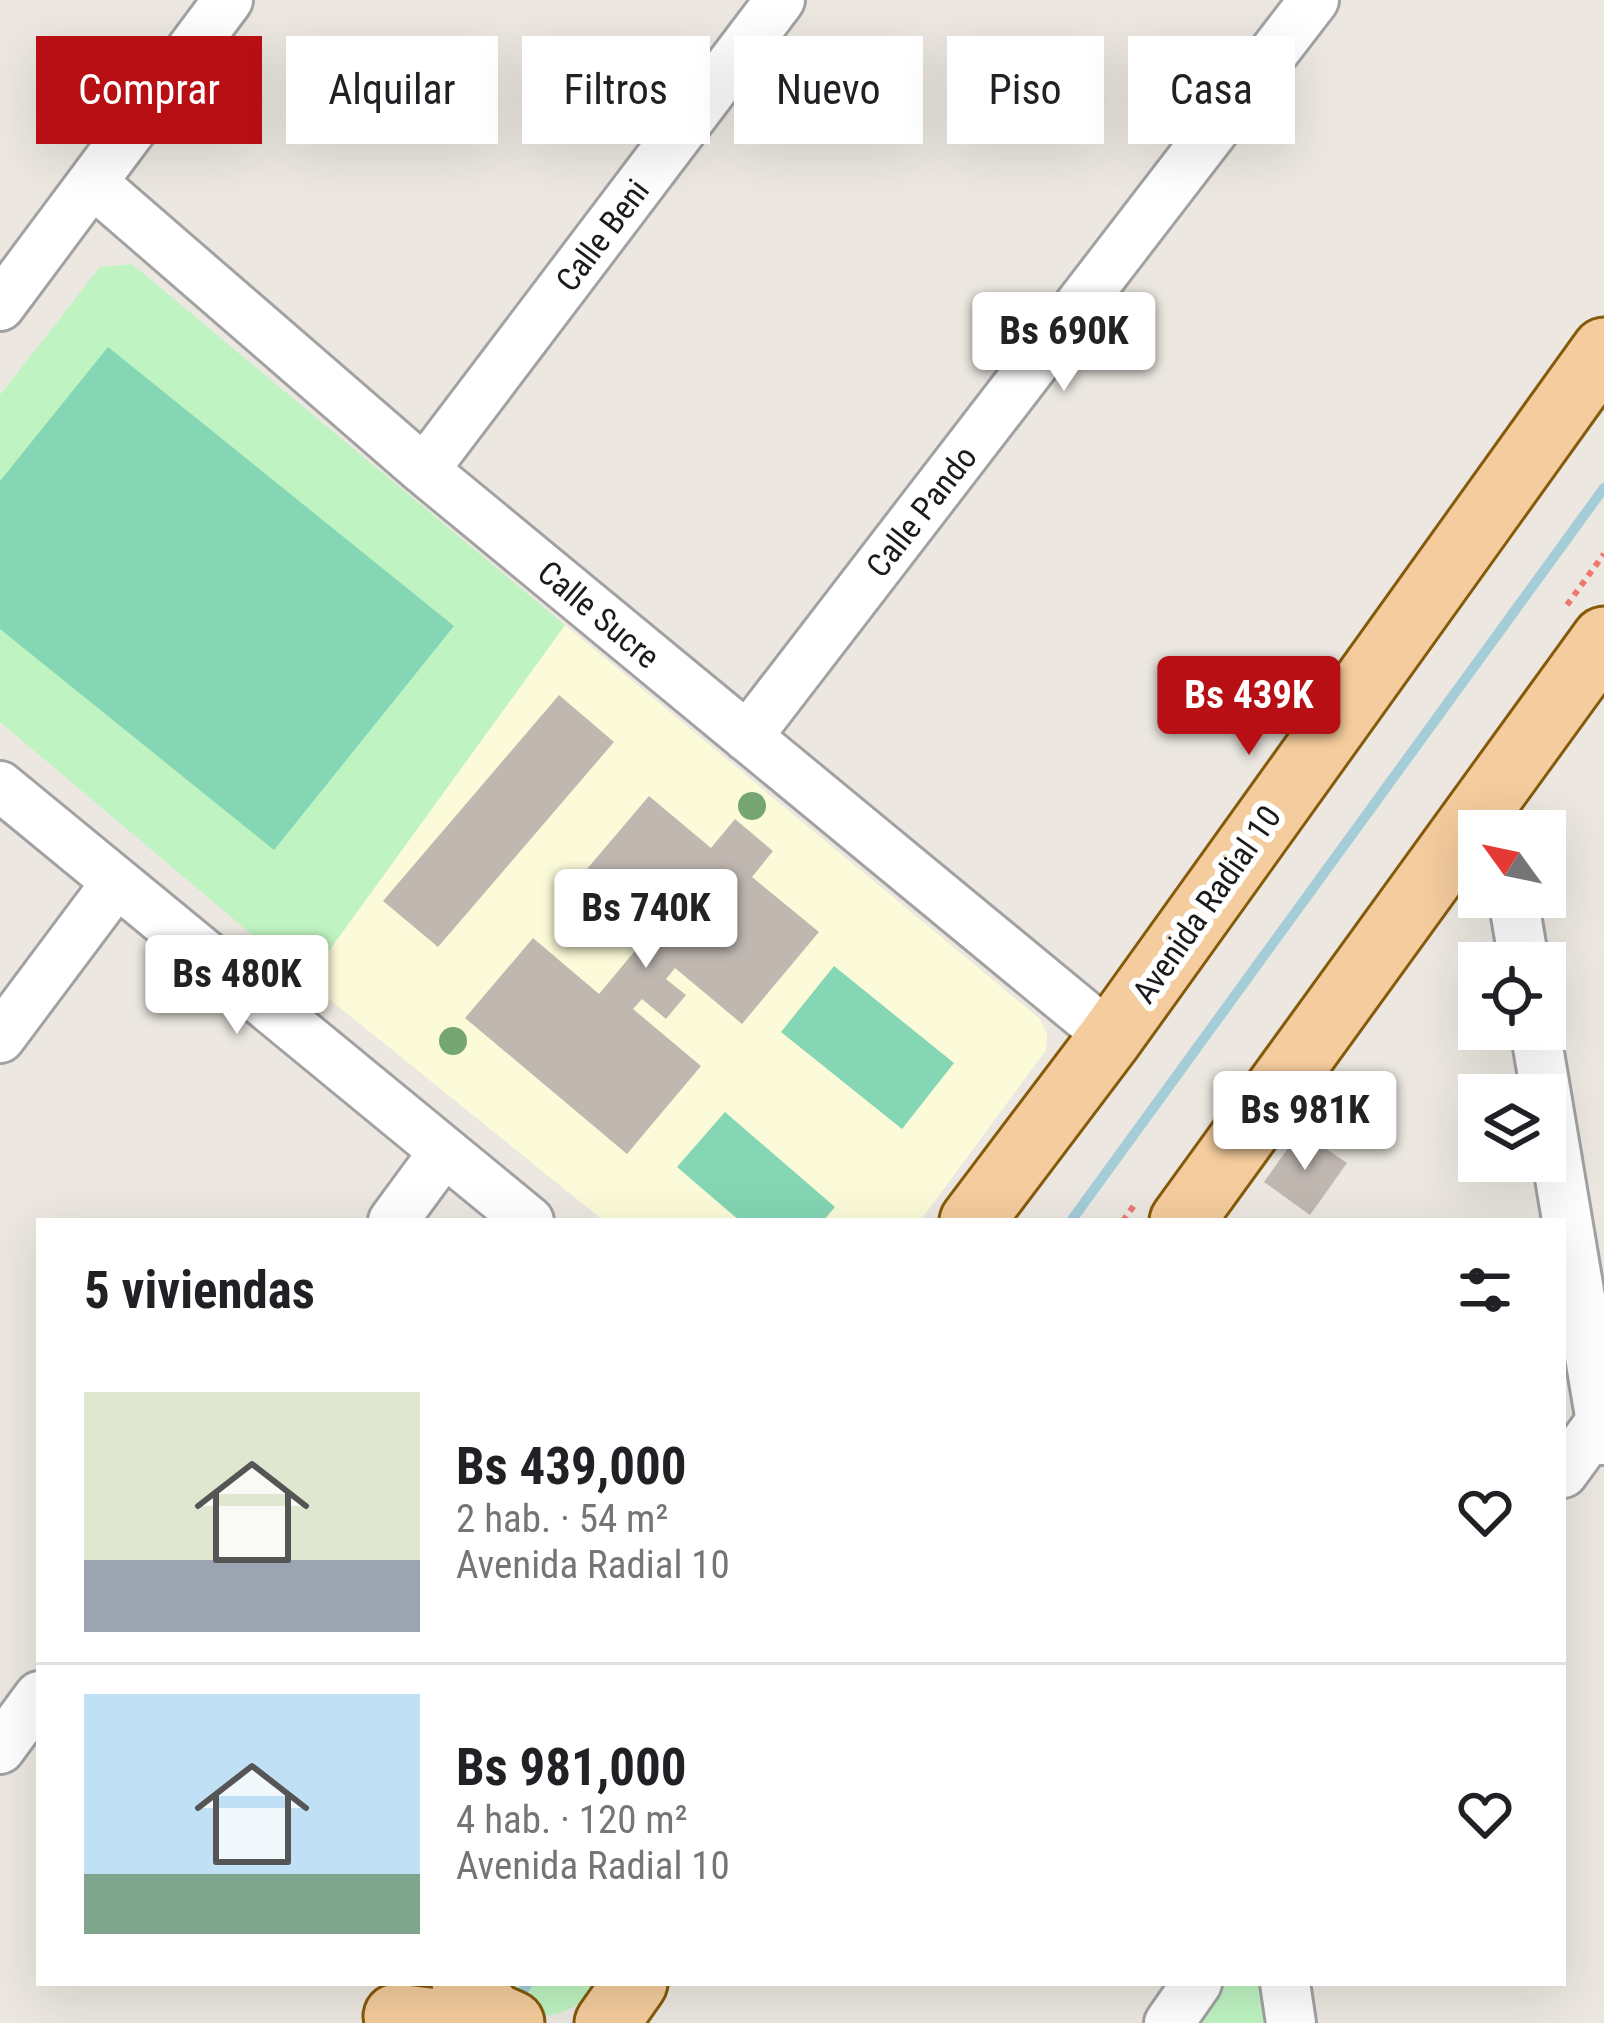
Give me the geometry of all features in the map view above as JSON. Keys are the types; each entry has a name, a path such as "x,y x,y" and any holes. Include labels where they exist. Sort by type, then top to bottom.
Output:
{"main road":[{"name":"Avenida Radial 10","path":"987,1213 1604,350"},
{"path":"1498,810 1604,639"},
{"path":"1184,1218 1458,863"},
{"path":"467,1986 494,2015 512,2023"},
{"path":"607,2023 633,1986"}],"street":[{"path":"0,306 228,0"},
{"name":"Calle Beni","path":"424,470 780,0"},
{"name":"Calle Pando","path":"747,737 1314,0"},
{"name":"Calle Sucre","path":"93,183 424,470 1111,1037"},
{"path":"0,786 526,1218"},
{"path":"0,1038 116,883"},
{"path":"1539,1050 1603,1426 1566,1470"},
{"path":"395,1218 443,1153"},
{"path":"0,1749 36,1700"},
{"path":"1169,2023 1196,1986"},
{"path":"1285,1986 1291,2023"}],"shaded area":[{"path":"565,625 1040,1019 1047,1034 1046,1050 922,1218 600,1218 307,981"}],"green space":[{"path":"132,264 565,625 307,981 0,722 0,395 100,267"},
{"path":"108,347 454,626 274,850 0,629 0,481"},
{"path":"834,966 954,1063 902,1129 781,1032"},
{"path":"725,1112 835,1207 826,1218 736,1218 677,1167"},
{"path":"492,1986 598,1986 587,1998 558,2013 537,2015 511,2004"},
{"path":"1213,1986 1274,1986 1280,2023 1188,2023"}],"building":[{"path":"559,695 614,742 438,947 383,901"},
{"path":"649,796 711,848 735,819 773,851 752,877 819,932 742,1024 675,968 666,979 686,995 666,1019 642,999 633,1009 701,1066 627,1154 465,1018 533,938 599,994 644,940 575,883"},
{"path":"1300,1131 1347,1163 1310,1215 1264,1182"}],"waterway":[{"path":"1073,1218 1604,488"},
{"path":"516,2001 526,1986"}]}
